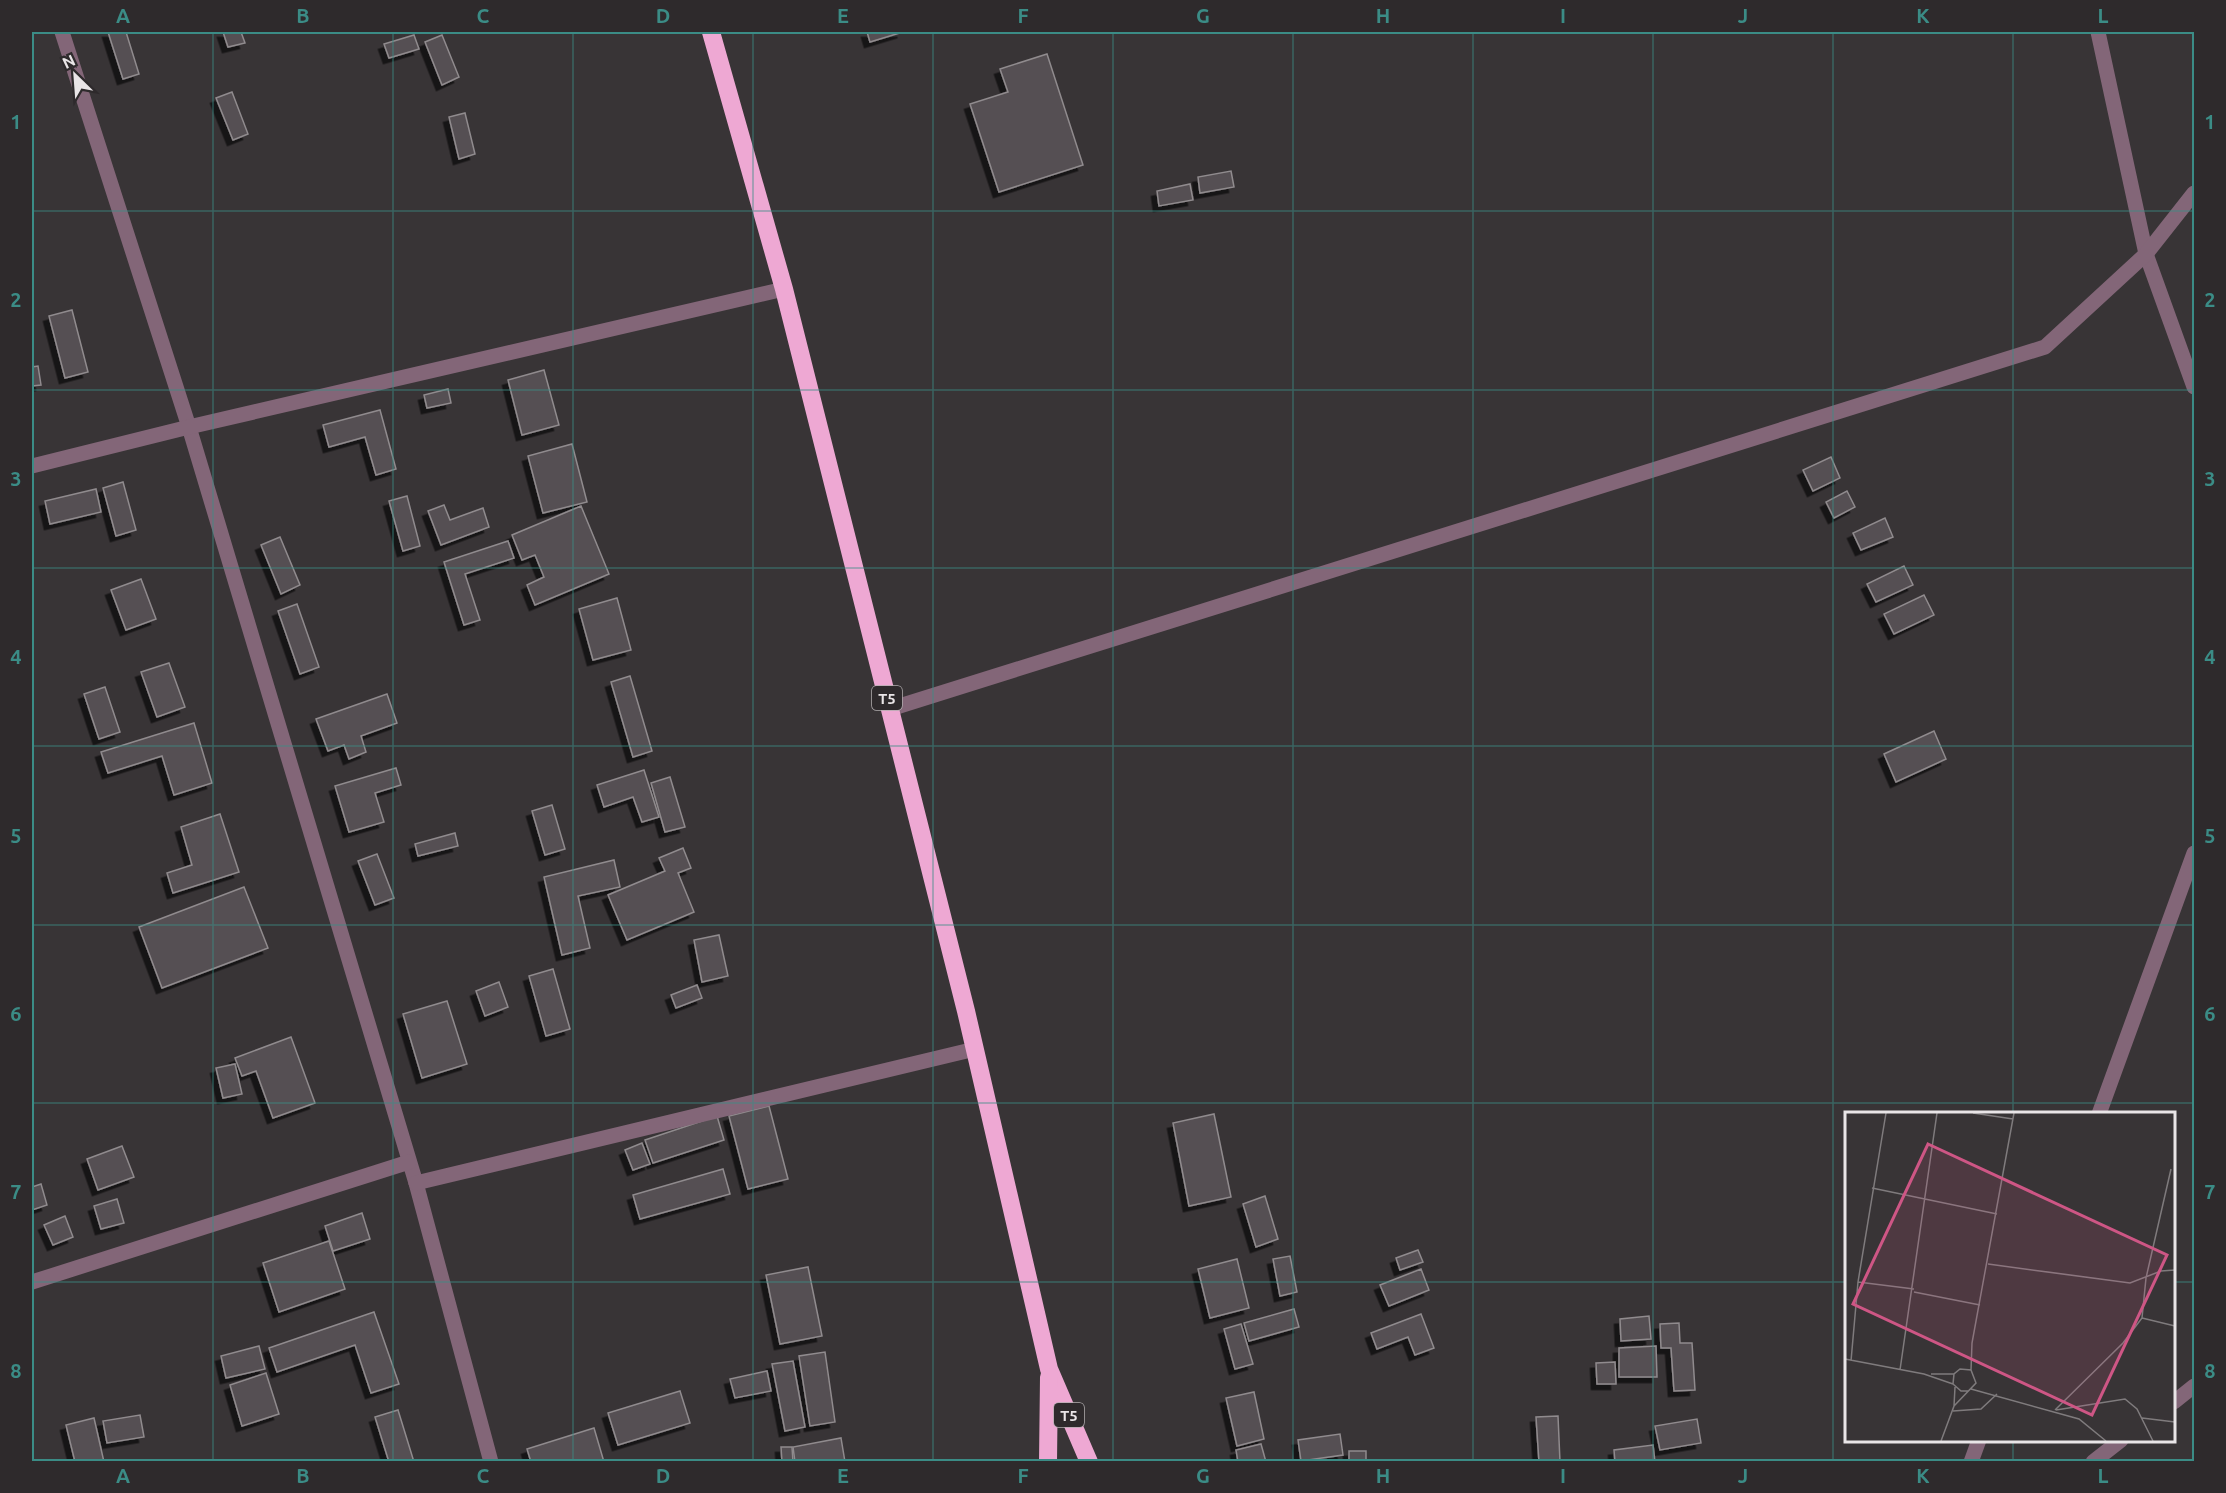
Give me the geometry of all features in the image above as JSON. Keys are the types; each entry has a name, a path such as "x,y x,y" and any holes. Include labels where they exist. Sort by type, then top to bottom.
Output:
{"highway":[{"name":"T5","path":"711,32 784,289 975,1049 1049,1369 1089,1461"},
{"name":"T5","path":"1048,1461 1049,1369"}],"street":[{"path":"62,32 189,427 416,1183 491,1461"},
{"path":"2098,32 2146,254 2194,387"},
{"path":"890,709 2044,347 2146,254 2194,193"},
{"path":"32,466 189,427 784,289"},
{"path":"2099,1112 2194,853"},
{"path":"416,1183 975,1049"},
{"path":"32,1282 409,1162"},
{"path":"2175,1401 2194,1386"},
{"path":"1971,1461 1977,1442"},
{"path":"2093,1461 2118,1442"}],"building":[{"path":"108,32 126,32 139,74 123,79"},
{"path":"223,32 241,32 245,43 228,47"},
{"path":"867,32 903,32 870,42"},
{"path":"414,35 419,49 389,58 384,44"},
{"path":"442,35 459,77 442,85 425,42"},
{"path":"1047,54 1083,165 999,192 970,104 1008,92 1000,69"},
{"path":"232,92 248,134 233,140 216,98"},
{"path":"465,113 475,154 459,159 449,117"},
{"path":"1231,171 1234,187 1200,193 1198,177"},
{"path":"1190,184 1193,200 1159,206 1157,191"},
{"path":"72,310 88,372 65,378 49,316"},
{"path":"38,366 41,385 32,386 32,367"},
{"path":"544,370 559,425 522,435 508,380"},
{"path":"448,389 451,403 427,408 424,395"},
{"path":"380,410 396,469 376,475 365,437 329,447 323,425"},
{"path":"572,444 587,502 543,513 528,456"},
{"path":"1831,457 1840,478 1813,491 1803,470"},
{"path":"123,482 136,530 116,536 103,488"},
{"path":"96,489 101,512 50,524 45,501"},
{"path":"1847,491 1855,507 1834,518 1826,502"},
{"path":"407,496 420,546 403,551 389,501"},
{"path":"444,505 450,520 483,508 489,527 441,545 428,511"},
{"path":"581,506 609,574 535,605 527,585 544,577 535,555 522,560 512,535"},
{"path":"1885,518 1893,537 1861,550 1853,533"},
{"path":"280,537 300,585 281,594 261,545"},
{"path":"508,541 514,558 465,574 480,620 464,625 444,562"},
{"path":"1904,566 1913,585 1876,602 1867,584"},
{"path":"141,579 156,619 126,630 111,590"},
{"path":"1924,595 1934,615 1894,634 1884,614"},
{"path":"617,598 631,650 593,660 579,609"},
{"path":"297,604 319,667 300,674 278,611"},
{"path":"169,663 185,707 157,717 141,672"},
{"path":"630,676 652,751 633,757 611,682"},
{"path":"105,687 120,732 99,739 84,694"},
{"path":"387,694 397,723 361,736 366,752 349,759 344,745 328,751 316,719"},
{"path":"194,723 212,783 174,795 162,756 108,773 101,752"},
{"path":"1934,731 1946,759 1896,782 1884,754"},
{"path":"396,768 401,785 375,793 384,822 349,832 335,786"},
{"path":"644,770 659,817 642,822 633,797 604,807 597,785"},
{"path":"670,777 685,827 665,832 651,783"},
{"path":"552,805 565,849 545,855 532,811"},
{"path":"220,814 239,872 173,893 167,873 192,865 181,827"},
{"path":"455,833 458,846 418,856 415,844"},
{"path":"683,848 691,868 678,873 694,912 627,940 608,895 665,871 659,858"},
{"path":"377,854 394,898 375,905 358,861"},
{"path":"614,860 620,887 578,896 590,948 562,955 544,877"},
{"path":"244,887 268,948 162,988 139,927"},
{"path":"719,935 728,976 702,982 694,940"},
{"path":"553,969 570,1029 546,1036 529,976"},
{"path":"499,982 508,1007 485,1016 476,991"},
{"path":"697,985 702,998 676,1008 671,995"},
{"path":"447,1001 467,1064 422,1078 403,1014"},
{"path":"291,1037 315,1103 273,1118 256,1071 242,1076 235,1058"},
{"path":"235,1064 242,1094 223,1098 216,1068"},
{"path":"769,1106 788,1179 748,1189 729,1116"},
{"path":"1214,1114 1231,1197 1189,1206 1173,1123"},
{"path":"717,1116 724,1140 653,1163 645,1140"},
{"path":"642,1143 650,1164 633,1170 625,1150"},
{"path":"122,1146 134,1177 98,1190 87,1159"},
{"path":"723,1169 730,1194 640,1219 633,1195"},
{"path":"41,1184 47,1205 32,1210 32,1187"},
{"path":"1265,1196 1278,1239 1256,1247 1243,1204"},
{"path":"117,1199 124,1223 101,1229 94,1206"},
{"path":"362,1213 370,1239 333,1251 325,1226"},
{"path":"65,1216 73,1237 53,1245 44,1225"},
{"path":"329,1241 345,1289 279,1312 263,1263"},
{"path":"1418,1250 1423,1262 1400,1270 1396,1258"},
{"path":"1290,1256 1297,1292 1280,1296 1273,1259"},
{"path":"1237,1259 1249,1308 1210,1318 1198,1269"},
{"path":"808,1267 822,1336 780,1344 766,1275"},
{"path":"1421,1269 1429,1290 1389,1306 1380,1285"},
{"path":"1294,1309 1299,1327 1249,1341 1244,1323"},
{"path":"374,1312 399,1384 371,1393 355,1345 277,1372 269,1348"},
{"path":"1421,1314 1434,1348 1415,1355 1408,1337 1377,1349 1371,1333"},
{"path":"1649,1316 1651,1339 1621,1341 1620,1319"},
{"path":"1679,1323 1680,1343 1692,1343 1695,1390 1674,1391 1671,1348 1661,1348 1660,1324"},
{"path":"1241,1324 1253,1364 1235,1369 1224,1329"},
{"path":"259,1346 265,1369 226,1378 221,1356"},
{"path":"1656,1346 1657,1377 1619,1377 1619,1348"},
{"path":"825,1352 835,1422 810,1426 799,1356"},
{"path":"793,1361 805,1427 785,1431 772,1364"},
{"path":"1615,1362 1616,1384 1597,1384 1596,1363"},
{"path":"767,1371 771,1391 735,1398 730,1379"},
{"path":"266,1373 279,1414 242,1426 230,1385"},
{"path":"680,1391 690,1423 618,1445 608,1413"},
{"path":"1254,1392 1264,1439 1237,1446 1226,1398"},
{"path":"398,1410 414,1462 389,1462 375,1417"},
{"path":"140,1415 144,1437 107,1443 103,1421"},
{"path":"1558,1416 1560,1462 1539,1462 1536,1417"},
{"path":"94,1418 104,1462 75,1462 66,1425"},
{"path":"1697,1419 1701,1443 1660,1450 1655,1426"},
{"path":"594,1428 604,1462 531,1462 527,1449"},
{"path":"1340,1434 1343,1455 1301,1461 1298,1440"},
{"path":"841,1438 845,1462 795,1462 793,1447"},
{"path":"1261,1444 1266,1462 1238,1462 1236,1450"},
{"path":"1653,1445 1655,1462 1615,1462 1614,1450"},
{"path":"781,1447 792,1447 793,1462 782,1462"},
{"path":"1349,1451 1366,1451 1366,1462 1349,1462"}]}
